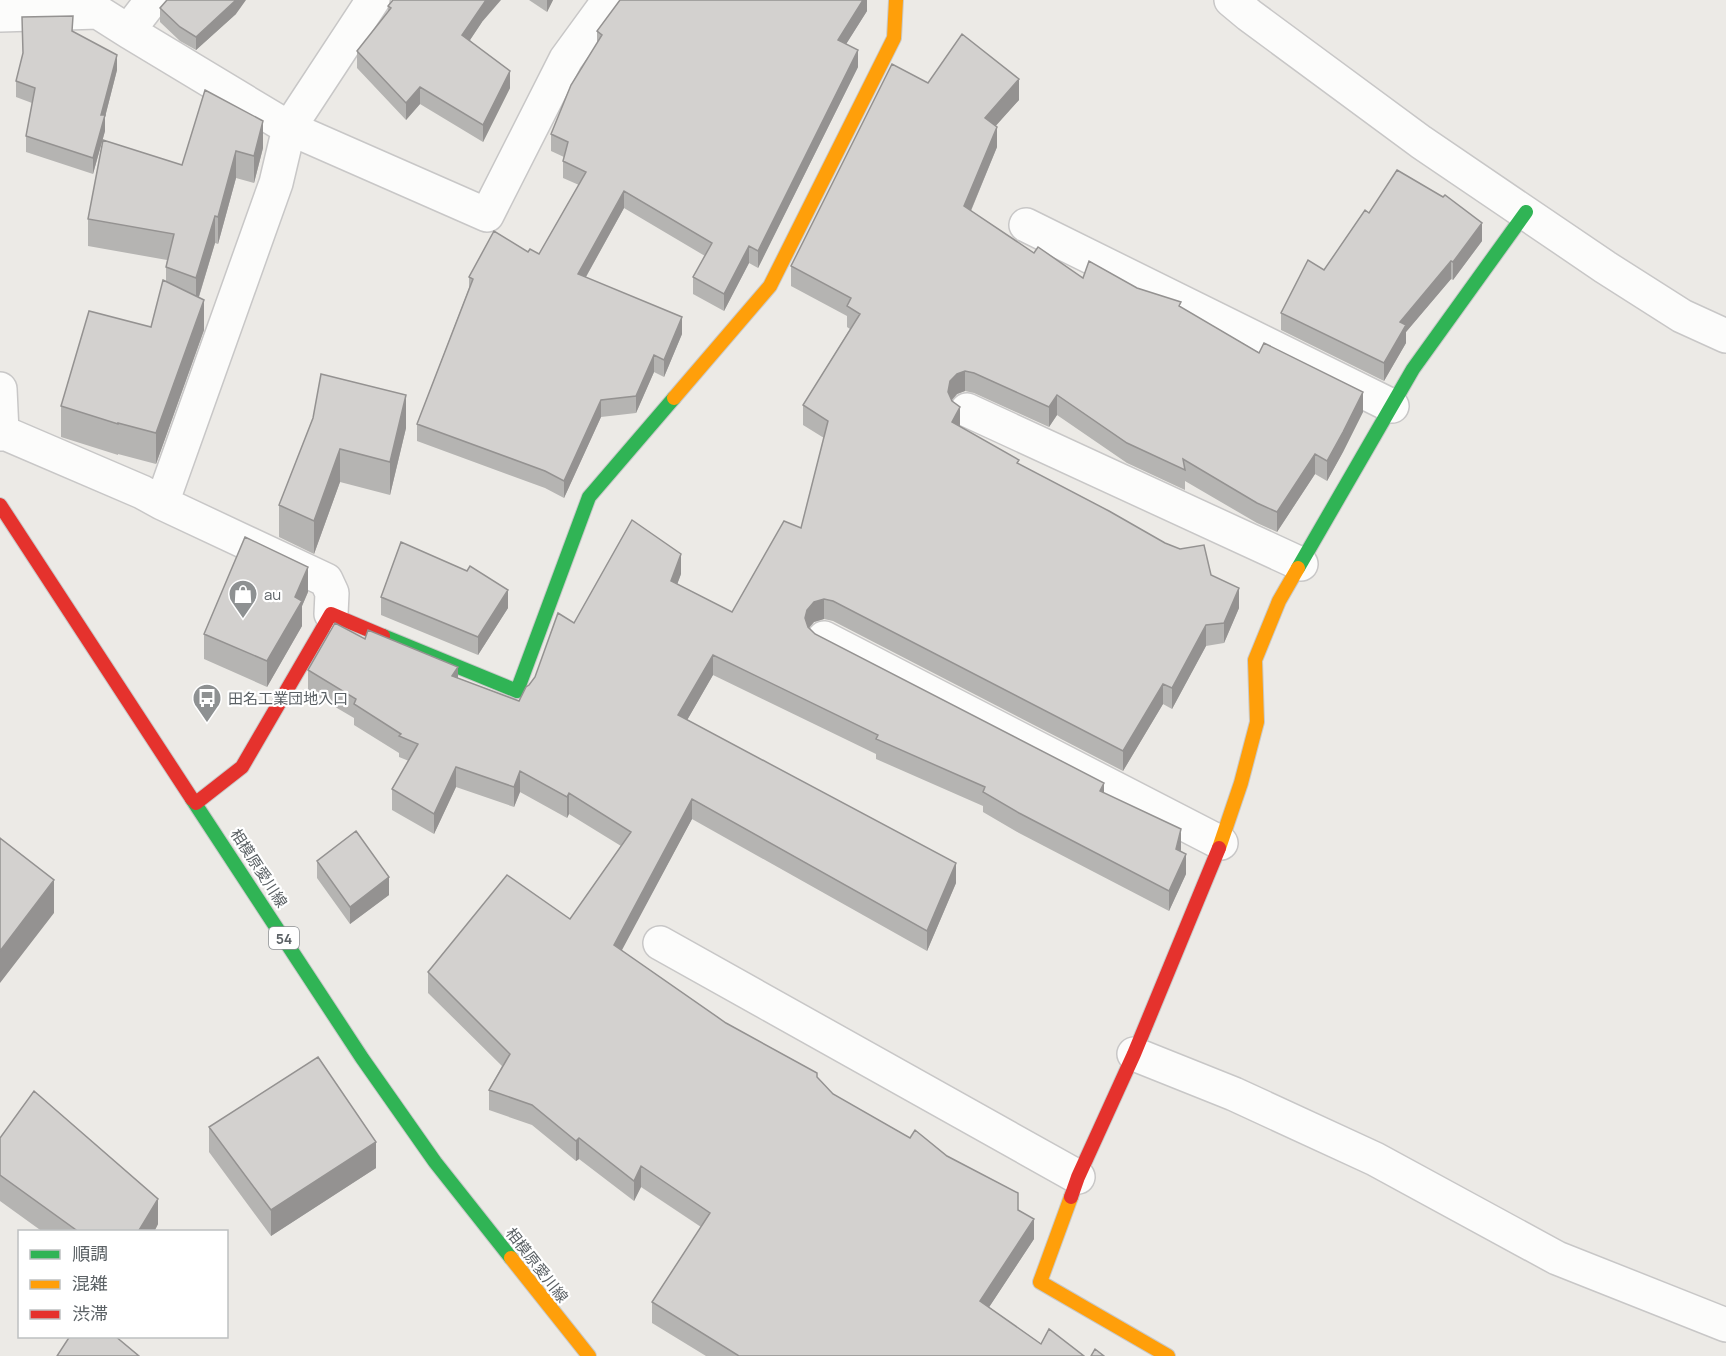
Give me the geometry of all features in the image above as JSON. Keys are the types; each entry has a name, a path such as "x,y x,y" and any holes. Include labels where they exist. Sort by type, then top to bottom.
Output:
{"street":[{"path":"128,31 152,0"},
{"path":"162,503 276,183 289,128 373,0"},
{"path":"0,15 98,12 289,128 487,215 566,59 609,0"},
{"path":"331,614 517,691 589,497 770,286 894,38 896,0"},
{"path":"1231,0 1421,142 1605,267 1683,316 1726,336"},
{"path":"1168,1356 1040,1282 1078,1177 1134,1054 1221,843 1241,783 1257,722 1255,660 1279,601 1413,369 1526,212"},
{"path":"1026,225 1392,406"},
{"path":"0,389 1,433 142,492 326,580 332,593 331,614 242,767 196,803"},
{"path":"967,410 1301,564"},
{"name":"相模原愛川線","path":"0,505 362,1058 435,1162 589,1356"},
{"path":"824,638 1221,843"},
{"path":"660,943 1078,1177"},
{"path":"1134,1054 1234,1094 1375,1159 1557,1258 1726,1325"}],"building":[{"path":"167,0 236,0 196,37 180,27 160,8"},
{"path":"393,0 486,0 462,35 510,71 483,125 420,87 406,103 357,51 391,8 388,6"},
{"path":"620,0 863,0 838,40 858,50 758,251 749,246 724,294 693,277 712,243 624,191 578,274 682,317 664,360 654,355 636,396 601,400 564,481 545,471 417,424 473,279 469,277 494,231 528,252 530,249 539,254 586,172 563,161 568,142 551,134 571,85 602,35 597,31"},
{"path":"73,16 72,31 117,55 101,115 105,115 93,158 26,136 35,88 16,81 23,53 22,17"},
{"path":"962,34 1019,79 985,118 997,127 964,206 1034,253 1038,247 1083,278 1089,261 1137,288 1181,302 1179,306 1259,353 1264,343 1363,392 1327,461 1315,454 1277,512 1257,503 1183,459 1185,470 1127,443 1057,395 1049,407 974,373 965,371 957,374 950,381 948,392 952,401 960,407 952,422 1019,460 1017,463 1165,543 1180,549 1204,545 1211,575 1239,588 1224,623 1206,625 1172,688 1163,684 1123,751 833,601 824,599 814,602 807,610 805,618 808,627 815,634 1104,783 1100,791 1181,829 1176,849 1186,854 1169,891 1019,813 983,792 985,787 876,739 878,735 713,655 678,715 956,863 927,931 692,799 614,945 726,1023 817,1073 817,1077 833,1094 910,1138 915,1130 947,1156 1018,1193 1018,1210 1034,1219 980,1301 1041,1344 1049,1329 1084,1356 739,1356 652,1302 710,1213 641,1166 634,1181 579,1138 576,1141 532,1105 489,1090 510,1054 428,972 507,875 570,919 631,832 569,793 567,797 520,771 514,787 456,767 434,814 392,789 418,744 399,736 401,734 354,704 356,699 308,670 335,623 365,639 368,630 458,667 452,676 519,701 526,687 535,677 558,613 574,623 632,520 681,554 671,581 732,612 784,521 801,528 828,421 803,405 860,314 847,306 851,298 791,266 892,64 928,83"},
{"path":"205,90 263,121 254,156 236,151 218,217 215,216 196,278 166,267 174,234 88,219 103,140 182,165"},
{"path":"1397,170 1443,197 1445,195 1482,223 1453,262 1451,261 1400,322 1406,325 1384,363 1281,313 1308,260 1324,270 1365,210 1369,213"},
{"path":"163,280 204,300 156,433 61,406 89,311 151,327"},
{"path":"321,374 406,395 390,462 340,449 314,521 279,505 313,418"},
{"path":"245,537 308,567 295,597 302,601 267,661 204,634"},
{"path":"401,542 467,571 470,566 508,590 478,637 381,597"},
{"path":"356,831 389,877 350,907 317,861"},
{"path":"0,838 54,880 0,951"},
{"path":"318,1057 376,1142 271,1210 209,1127"},
{"path":"34,1091 158,1199 139,1230 76,1230 0,1175 0,1138"},
{"path":"69,1338 117,1338 139,1356 57,1356"},
{"path":"1095,1349 1104,1356 1091,1356"}],"traffic: fast":[{"path":"1298,568 1413,369 1526,212"},
{"path":"383,636 517,691 589,497 674,398"},
{"path":"192,799 362,1058 435,1162 511,1258"}],"traffic: slow":[{"path":"674,398 770,286 894,38 896,0"},
{"path":"1219,848 1241,783 1257,722 1255,660 1279,601 1298,568"},
{"path":"1071,1197 1040,1282 1168,1356"},
{"path":"511,1258 589,1356"}],"traffic: jam":[{"path":"0,505 192,799"},
{"path":"196,803 242,767 331,614 383,636"},
{"path":"1071,1197 1134,1054 1219,848"}],"place":[{"name":"au","path":"243,620"},
{"name":"田名工業団地入口","path":"207,724"}]}
